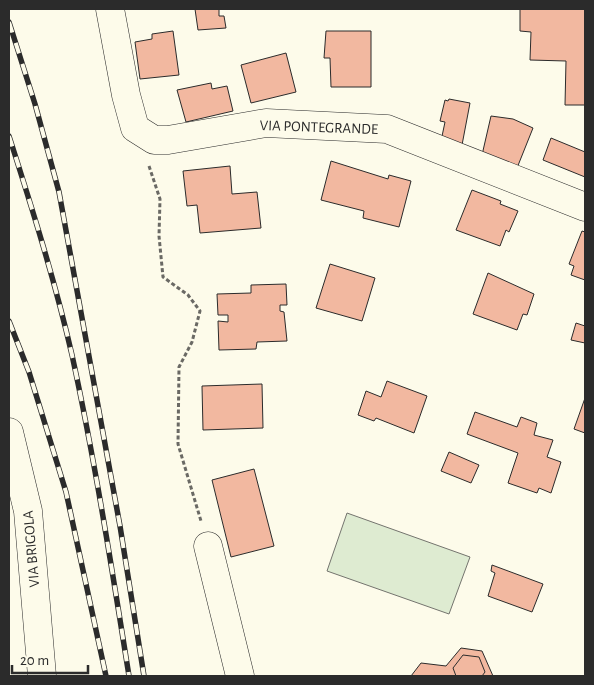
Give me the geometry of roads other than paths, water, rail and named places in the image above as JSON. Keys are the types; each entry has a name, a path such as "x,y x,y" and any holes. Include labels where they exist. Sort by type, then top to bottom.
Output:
{"street":[{"name":"VIA PONTEGRANDE","path":"110,9 126,95 135,128 154,140 168,140 266,123 387,129 585,207"},
{"name":"VIA BRIGOLA","path":"9,432 28,511 40,674"},
{"path":"208,546 240,676"}],"railway":[{"path":"9,22 35,104 59,192 120,526 144,676"},
{"path":"9,136 51,272 72,355 96,475 129,676"},
{"path":"9,321 29,372 66,492 106,676"}]}
